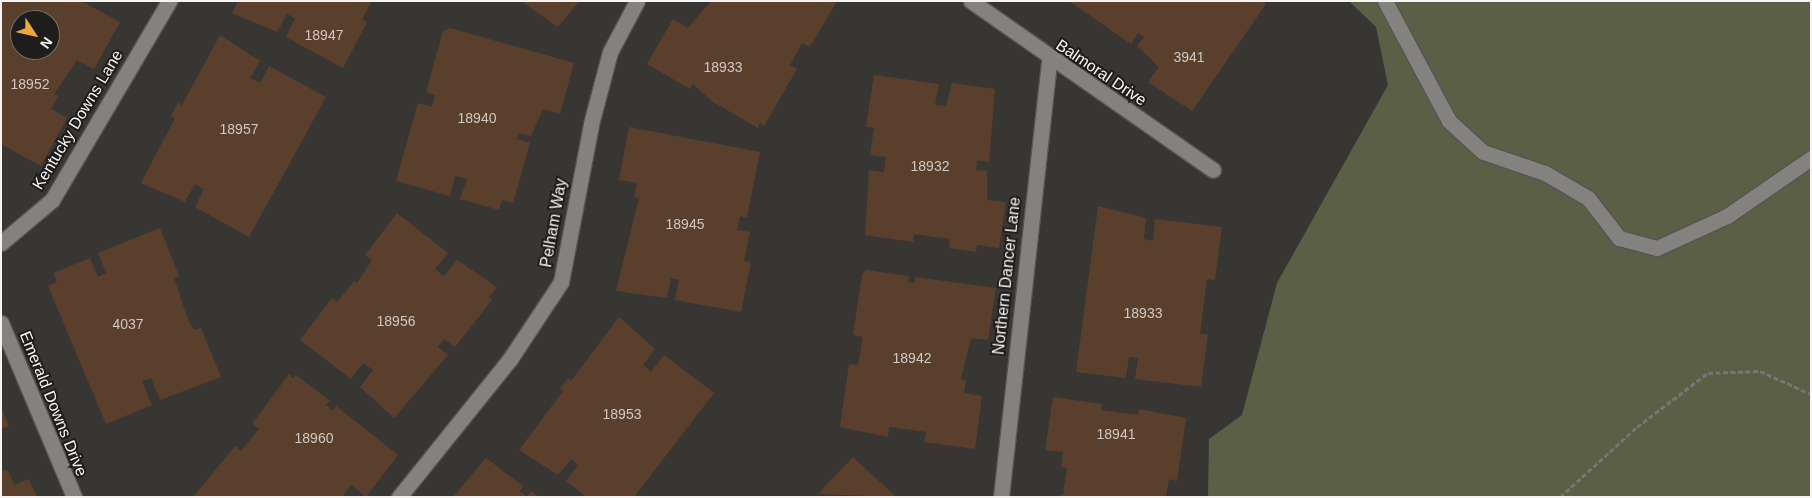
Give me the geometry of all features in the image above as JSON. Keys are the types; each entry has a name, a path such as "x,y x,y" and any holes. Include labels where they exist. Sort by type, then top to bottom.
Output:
{"street":[{"name":"Kentucky Downs Lane","path":"1,244 52,200 169,1"},
{"name":"Pelham Way","path":"399,497 510,359 561,282 589,133 610,52 637,1"},
{"name":"Balmoral Drive","path":"971,1 1049,58 1213,170"},
{"path":"1385,1 1449,120 1483,152 1545,173 1588,198 1619,238 1657,248 1727,216 1811,158"},
{"name":"Northern Dancer Lane","path":"1001,497 1049,58"},
{"name":"Emerald Downs Drive","path":"1,323 74,497"}],"path":[{"path":"1560,497 1637,427 1708,373 1760,371 1811,394"}],"green space":[{"path":"1349,1 1811,1 1811,497 1208,497 1209,439 1242,415 1277,283 1388,85 1376,27"}],"building":[{"path":"1,1 81,1 120,22 94,69 77,60 54,94 58,96 51,109 67,118 41,166 1,144"},
{"path":"238,1 372,1 362,19 367,22 343,68 286,37 295,18 287,14 277,32 232,13"},
{"path":"521,1 579,1 558,27"},
{"path":"711,1 837,1 810,47 802,43 790,65 797,69 764,126 760,123 758,128 713,102 693,84 690,89 647,64 673,19 688,28"},
{"path":"1069,1 1263,1 1266,4 1192,111 1148,82 1159,67 1137,46 1144,37 1138,33 1131,44"},
{"path":"450,28 574,63 560,114 543,109 531,136 519,133 517,139 530,143 513,203 502,200 499,210 460,199 467,179 455,176 450,196 396,181 418,103 432,107 435,95 426,92 443,31"},
{"path":"220,35 260,61 250,78 260,83 269,66 326,97 249,237 195,207 204,189 195,184 185,202 141,183 175,118 171,116 178,103 182,105"},
{"path":"874,75 939,84 935,105 946,106 952,83 995,89 989,162 977,160 976,170 987,171 987,200 1006,202 999,248 977,245 976,252 949,248 950,239 914,234 913,242 865,235 869,170 884,172 886,157 870,155 874,128 866,127"},
{"path":"629,127 760,152 747,218 740,216 737,230 750,232 744,261 751,262 741,312 675,300 679,280 671,278 667,298 616,291 639,198 634,197 637,183 619,180"},
{"path":"1098,206 1146,218 1144,239 1153,241 1155,219 1222,227 1215,280 1207,279 1200,334 1208,334 1201,387 1135,379 1138,358 1129,357 1126,378 1076,372"},
{"path":"397,213 448,253 435,269 444,276 457,260 497,287 489,297 492,300 455,347 444,339 438,347 448,355 394,418 360,387 373,370 363,363 351,379 300,340 332,298 337,302 354,281 357,283 372,260 365,255"},
{"path":"160,228 179,276 174,278 188,320 194,330 201,328 221,377 160,400 151,378 142,381 152,405 106,424 48,286 57,282 53,273 90,258 98,277 106,273 98,253"},
{"path":"866,270 909,276 908,282 915,283 915,277 996,288 988,340 971,338 961,379 966,380 964,393 982,396 975,449 924,442 926,432 889,427 888,437 840,427 849,364 858,365 863,337 853,335 862,275"},
{"path":"619,317 655,349 643,365 651,372 664,355 714,393 634,497 587,497 566,481 578,465 571,459 558,475 519,450 563,391 560,389 568,378 571,381"},
{"path":"289,374 293,378 296,375 330,401 326,405 333,411 336,406 398,455 366,497 351,485 342,497 193,497 235,446 241,451 259,429 252,424"},
{"path":"1053,397 1102,404 1101,410 1138,415 1139,409 1186,418 1177,481 1169,479 1166,497 1057,497 1063,494 1067,468 1061,467 1063,452 1045,450"},
{"path":"1,408 9,426 1,429"},
{"path":"853,457 896,497 818,494"},
{"path":"486,458 523,486 520,491 527,497 453,497"},
{"path":"1,470 8,471 14,485 29,479 37,497 1,497"},
{"path":"531,491 538,497 527,497"}]}
